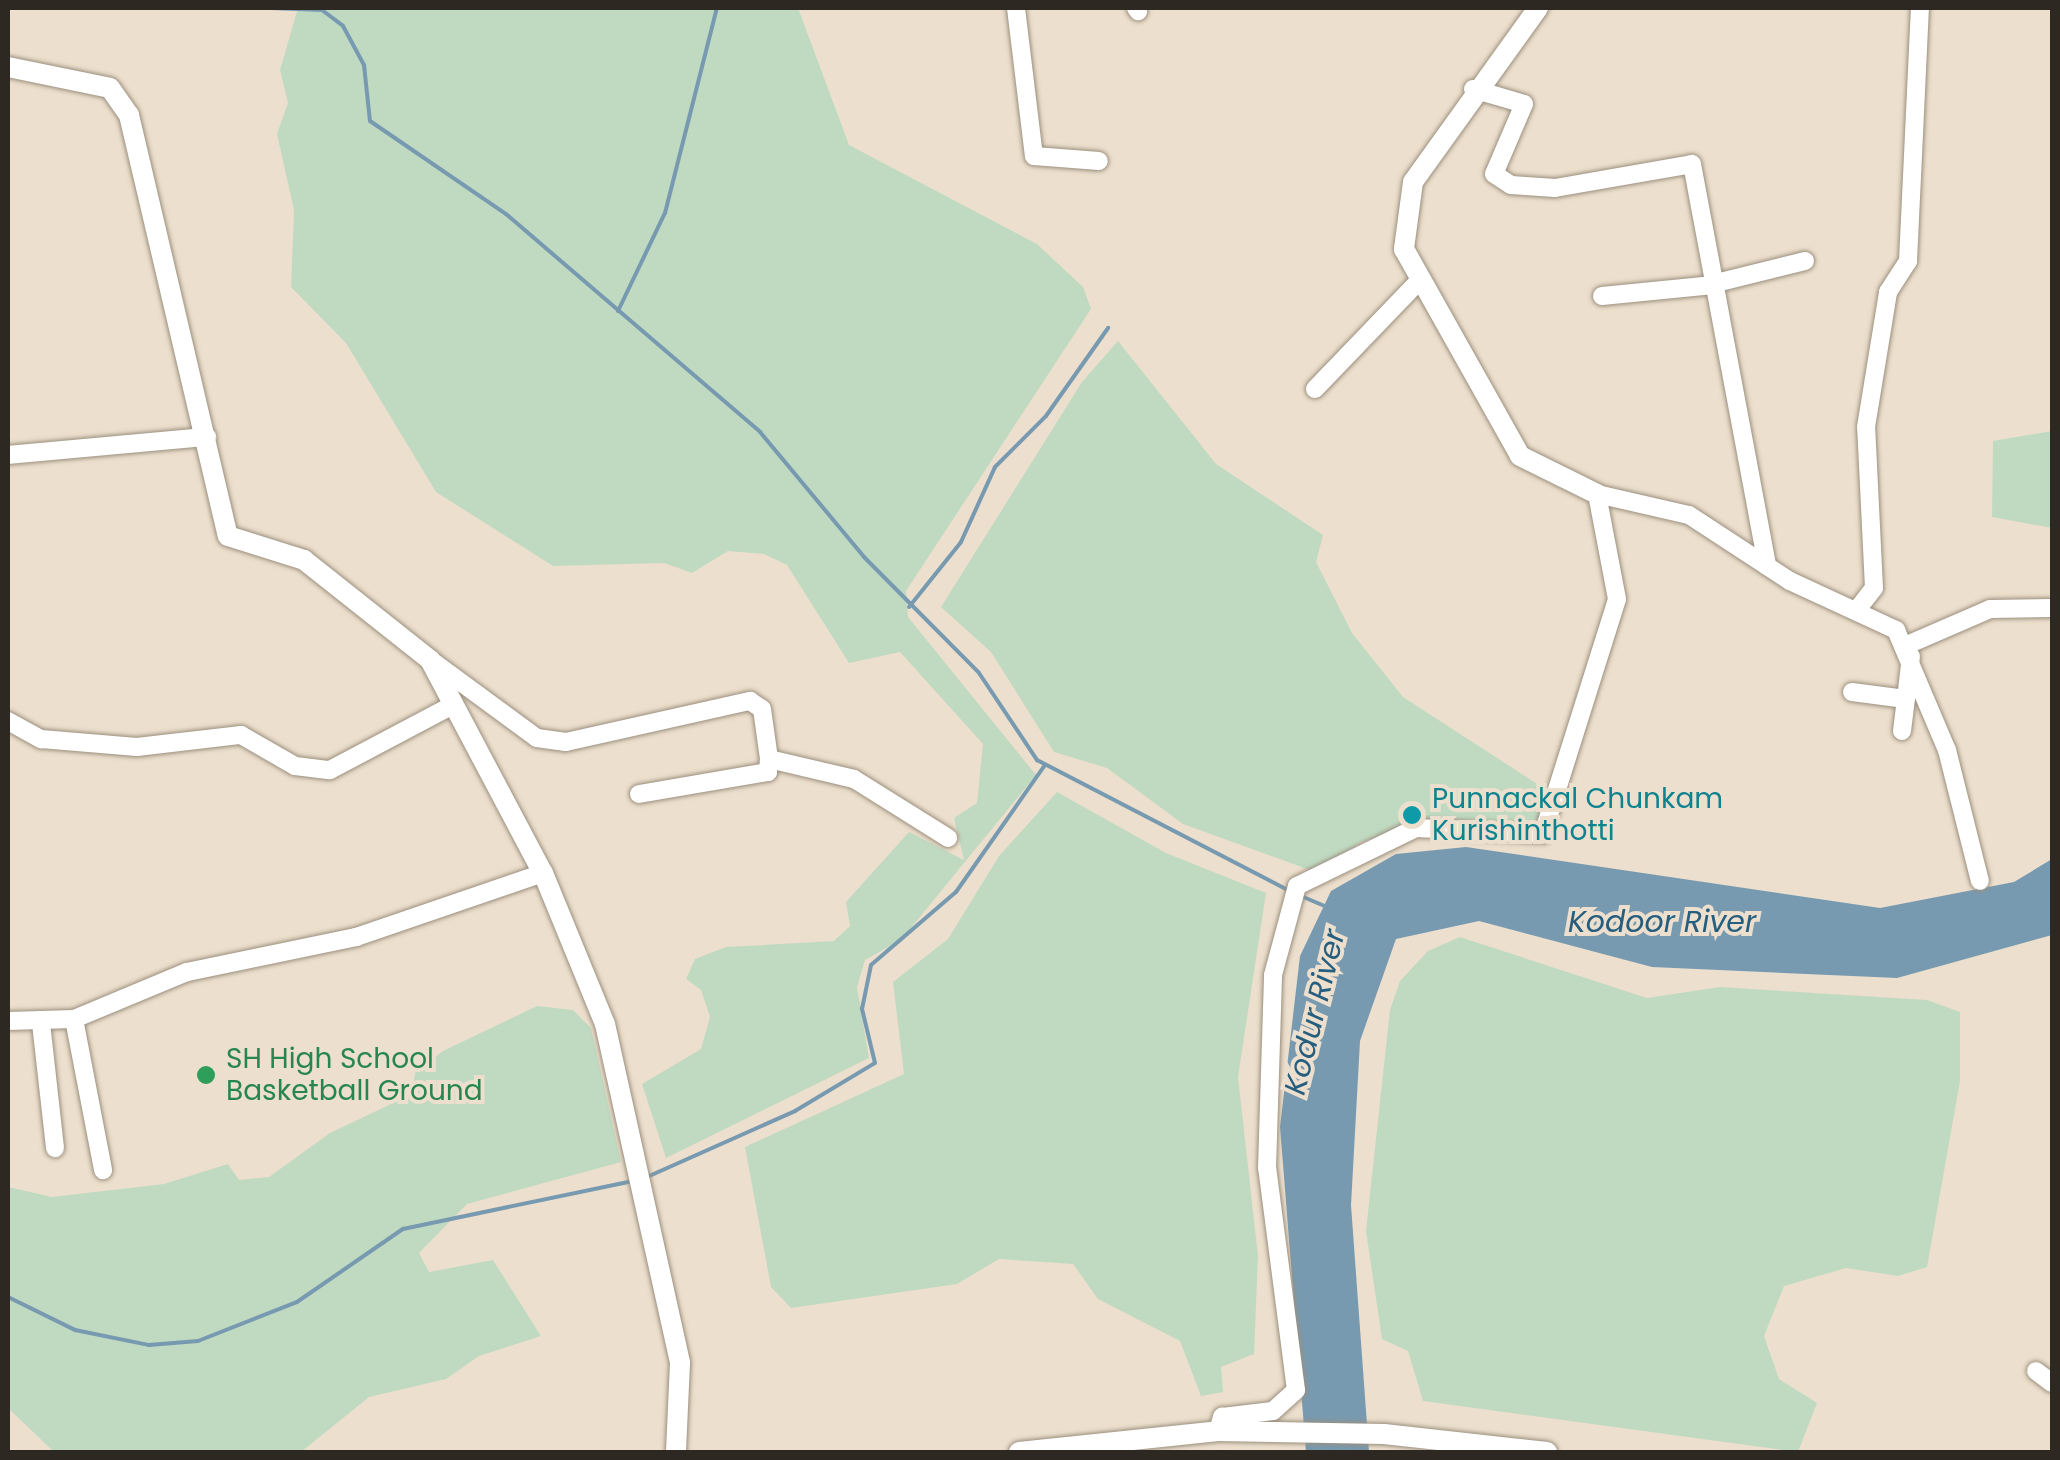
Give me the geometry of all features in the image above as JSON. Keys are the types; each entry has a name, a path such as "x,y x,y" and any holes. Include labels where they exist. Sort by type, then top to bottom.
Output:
{"main road":[{"path":"1538,8 1473,90 1413,182 1404,249 1417,284 1520,456 1598,494"},
{"path":"8,66 110,88 129,115 228,536 304,560 430,660 543,873 604,1024 640,1179 680,1363 676,1452"},
{"path":"1019,1452 1218,1432 1384,1434 1546,1452"}],"street":[{"path":"1016,8 1034,156 1100,161"},
{"path":"1856,611 1874,588 1866,427 1888,292 1908,261 1920,8"},
{"path":"1473,90 1524,104 1494,174 1511,185 1555,188 1692,164 1768,566"},
{"path":"1602,296 1713,283 1805,261"},
{"path":"1315,389 1417,284"},
{"path":"8,455 206,437"},
{"path":"1218,1432 1222,1417 1273,1411 1296,1390 1267,1168 1273,976 1295,895 1416,828 1543,834 1617,599 1598,494 1690,515 1768,566 1856,611 1909,650 1980,881"},
{"path":"1909,650 1990,610 2052,608"},
{"path":"1902,731 1909,650"},
{"path":"430,660 537,738 566,742 750,701 762,709 768,772 639,794"},
{"path":"1852,692 1906,700"},
{"path":"8,721 41,739 136,747 241,735 294,766 330,770 453,705"},
{"path":"769,759 854,780 948,838"},
{"path":"8,1021 74,1019 186,972 356,937 543,873"},
{"path":"74,1019 103,1170"},
{"path":"41,1023 55,1148"},
{"path":"2036,1371 2052,1383"}],"green space":[{"path":"298,8 798,8 849,145 1037,244 1083,287 1091,309 906,591 908,617 1036,775 901,940 865,960 857,987 869,1058 666,1158 642,1084 701,1049 710,1017 701,990 686,979 695,959 726,947 834,941 850,926 846,902 909,832 964,860 954,818 977,803 983,744 900,652 849,663 787,565 764,554 728,551 692,573 664,563 553,566 436,492 346,343 291,287 294,210 277,134 288,103 280,70"},
{"path":"1118,341 1216,464 1323,535 1316,562 1352,633 1403,697 1545,789 1536,831 1432,820 1361,842 1318,873 1183,824 1107,768 1054,752 991,652 941,607 1082,382"},
{"path":"2052,431 2052,528 1992,517 1993,441"},
{"path":"1057,792 1166,853 1266,893 1238,1077 1258,1256 1254,1354 1221,1367 1223,1392 1201,1396 1180,1341 1098,1299 1073,1264 999,1259 957,1284 791,1308 771,1287 745,1147 904,1074 893,982 948,939 999,856"},
{"path":"1460,937 1647,998 1720,987 1927,1000 1960,1012 1960,1081 1927,1267 1898,1276 1846,1268 1784,1286 1764,1336 1779,1379 1817,1403 1798,1452 1423,1401 1408,1351 1382,1339 1366,1231 1390,1010 1400,981 1428,951"},
{"path":"537,1006 573,1010 591,1028 621,1162 467,1204 419,1253 429,1272 493,1260 541,1336 479,1356 446,1379 369,1397 301,1452 54,1452 8,1408 8,1187 52,1197 164,1184 228,1164 239,1180 269,1177 330,1133 412,1094 415,1073 443,1051"}],"water":[{"name":"Kodoor River","path":"1466,847 1880,908 2014,882 2052,859 2052,935 1897,978 1652,967 1479,921 1396,939 1360,1041 1351,1205 1369,1452 1306,1452 1280,1127 1300,956 1331,891 1396,854"}],"waterway":[{"path":"271,8 322,10 343,26 364,65 370,121 506,214 760,432 864,557 979,673 1037,760 1288,890"},
{"path":"618,311 665,213 717,8"},
{"path":"909,607 961,542 995,467 1046,416 1108,328"},
{"path":"647,1177 795,1111 875,1063 862,1009 871,965 956,892 1045,765"},
{"path":"1301,896 1324,906"},
{"path":"8,1297 75,1330 149,1345 198,1341 297,1302 403,1229 633,1181"}],"place":[{"name":"Punnackal Chunkam Kurishinthotti","path":"1412,815"},
{"name":"SH High School Basketball Ground","path":"206,1075"}],"water label":[{"name":"Kodur River","path":"1315,1012"}]}
